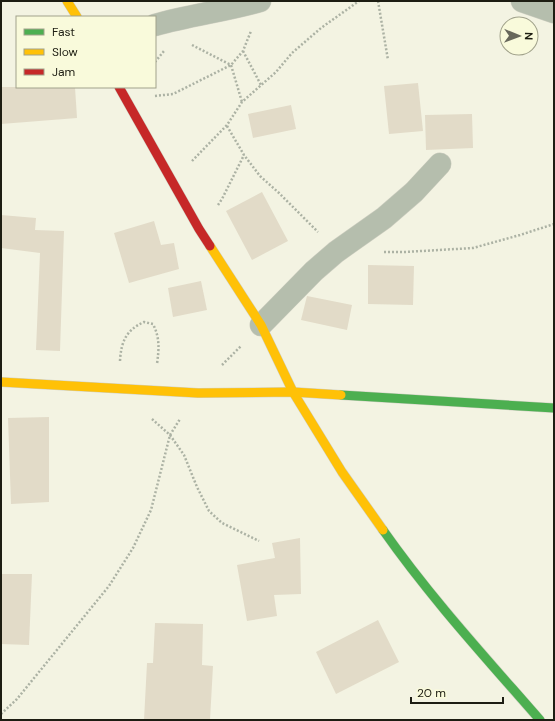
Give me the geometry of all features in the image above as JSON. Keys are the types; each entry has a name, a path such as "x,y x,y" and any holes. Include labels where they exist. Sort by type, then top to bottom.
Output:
{"street":[{"path":"67,1 76,16"},
{"path":"156,26 181,18 235,8 260,1"},
{"path":"522,1 554,12"},
{"path":"119,88 199,229 260,325 293,392 342,472 407,565 473,644 540,720"},
{"path":"260,325 314,271 336,252 384,218 414,192 440,164"},
{"path":"1,382 198,393 293,392 554,408"}],"path":[{"path":"173,183 203,149 227,125 242,102 276,72 292,52 321,28 360,1"},
{"path":"378,1 388,60"},
{"path":"126,99 173,94 231,65 243,51 251,30"},
{"path":"190,44 231,65 242,102"},
{"path":"243,51 261,85"},
{"path":"227,125 244,155 260,176 279,193 321,236 344,247"},
{"path":"199,229 222,199 244,155"},
{"path":"382,252 473,248 554,224"},
{"path":"127,335 133,327 144,322 153,324 158,333 159,352 154,391"},
{"path":"218,368 260,325"},
{"path":"1,714 17,699 109,586 134,548 150,510 170,435 184,456 209,511 222,524 259,541"}],"building":[{"path":"418,83 423,131 389,134 384,86"},
{"path":"1,87 75,88 77,118 1,124"},
{"path":"291,105 296,129 253,138 248,114"},
{"path":"472,114 473,148 426,150 425,115"},
{"path":"262,192 288,241 252,260 226,211"},
{"path":"1,215 36,218 35,230 64,231 60,351 36,350 40,253 1,248"},
{"path":"154,221 161,245 174,243 179,269 129,283 114,233"},
{"path":"368,265 414,266 413,305 368,304"},
{"path":"201,281 207,310 173,317 168,288"},
{"path":"307,296 352,305 347,330 301,320"},
{"path":"49,417 49,502 11,504 8,418"},
{"path":"300,538 301,594 274,595 277,616 247,621 237,565 275,558 272,543"},
{"path":"1,574 32,574 29,645 1,644"},
{"path":"378,620 399,662 336,694 316,652"},
{"path":"155,623 203,624 202,665 213,666 210,720 144,720 147,663 153,663"}],"traffic: fast":[{"path":"341,395 554,408"},
{"path":"383,530 439,603 540,720"}],"traffic: slow":[{"path":"67,1 76,16"},
{"path":"210,246 261,325 293,392 342,472 383,530"},
{"path":"1,382 198,393 293,392 341,395"}],"traffic: jam":[{"path":"120,88 210,246"}]}
